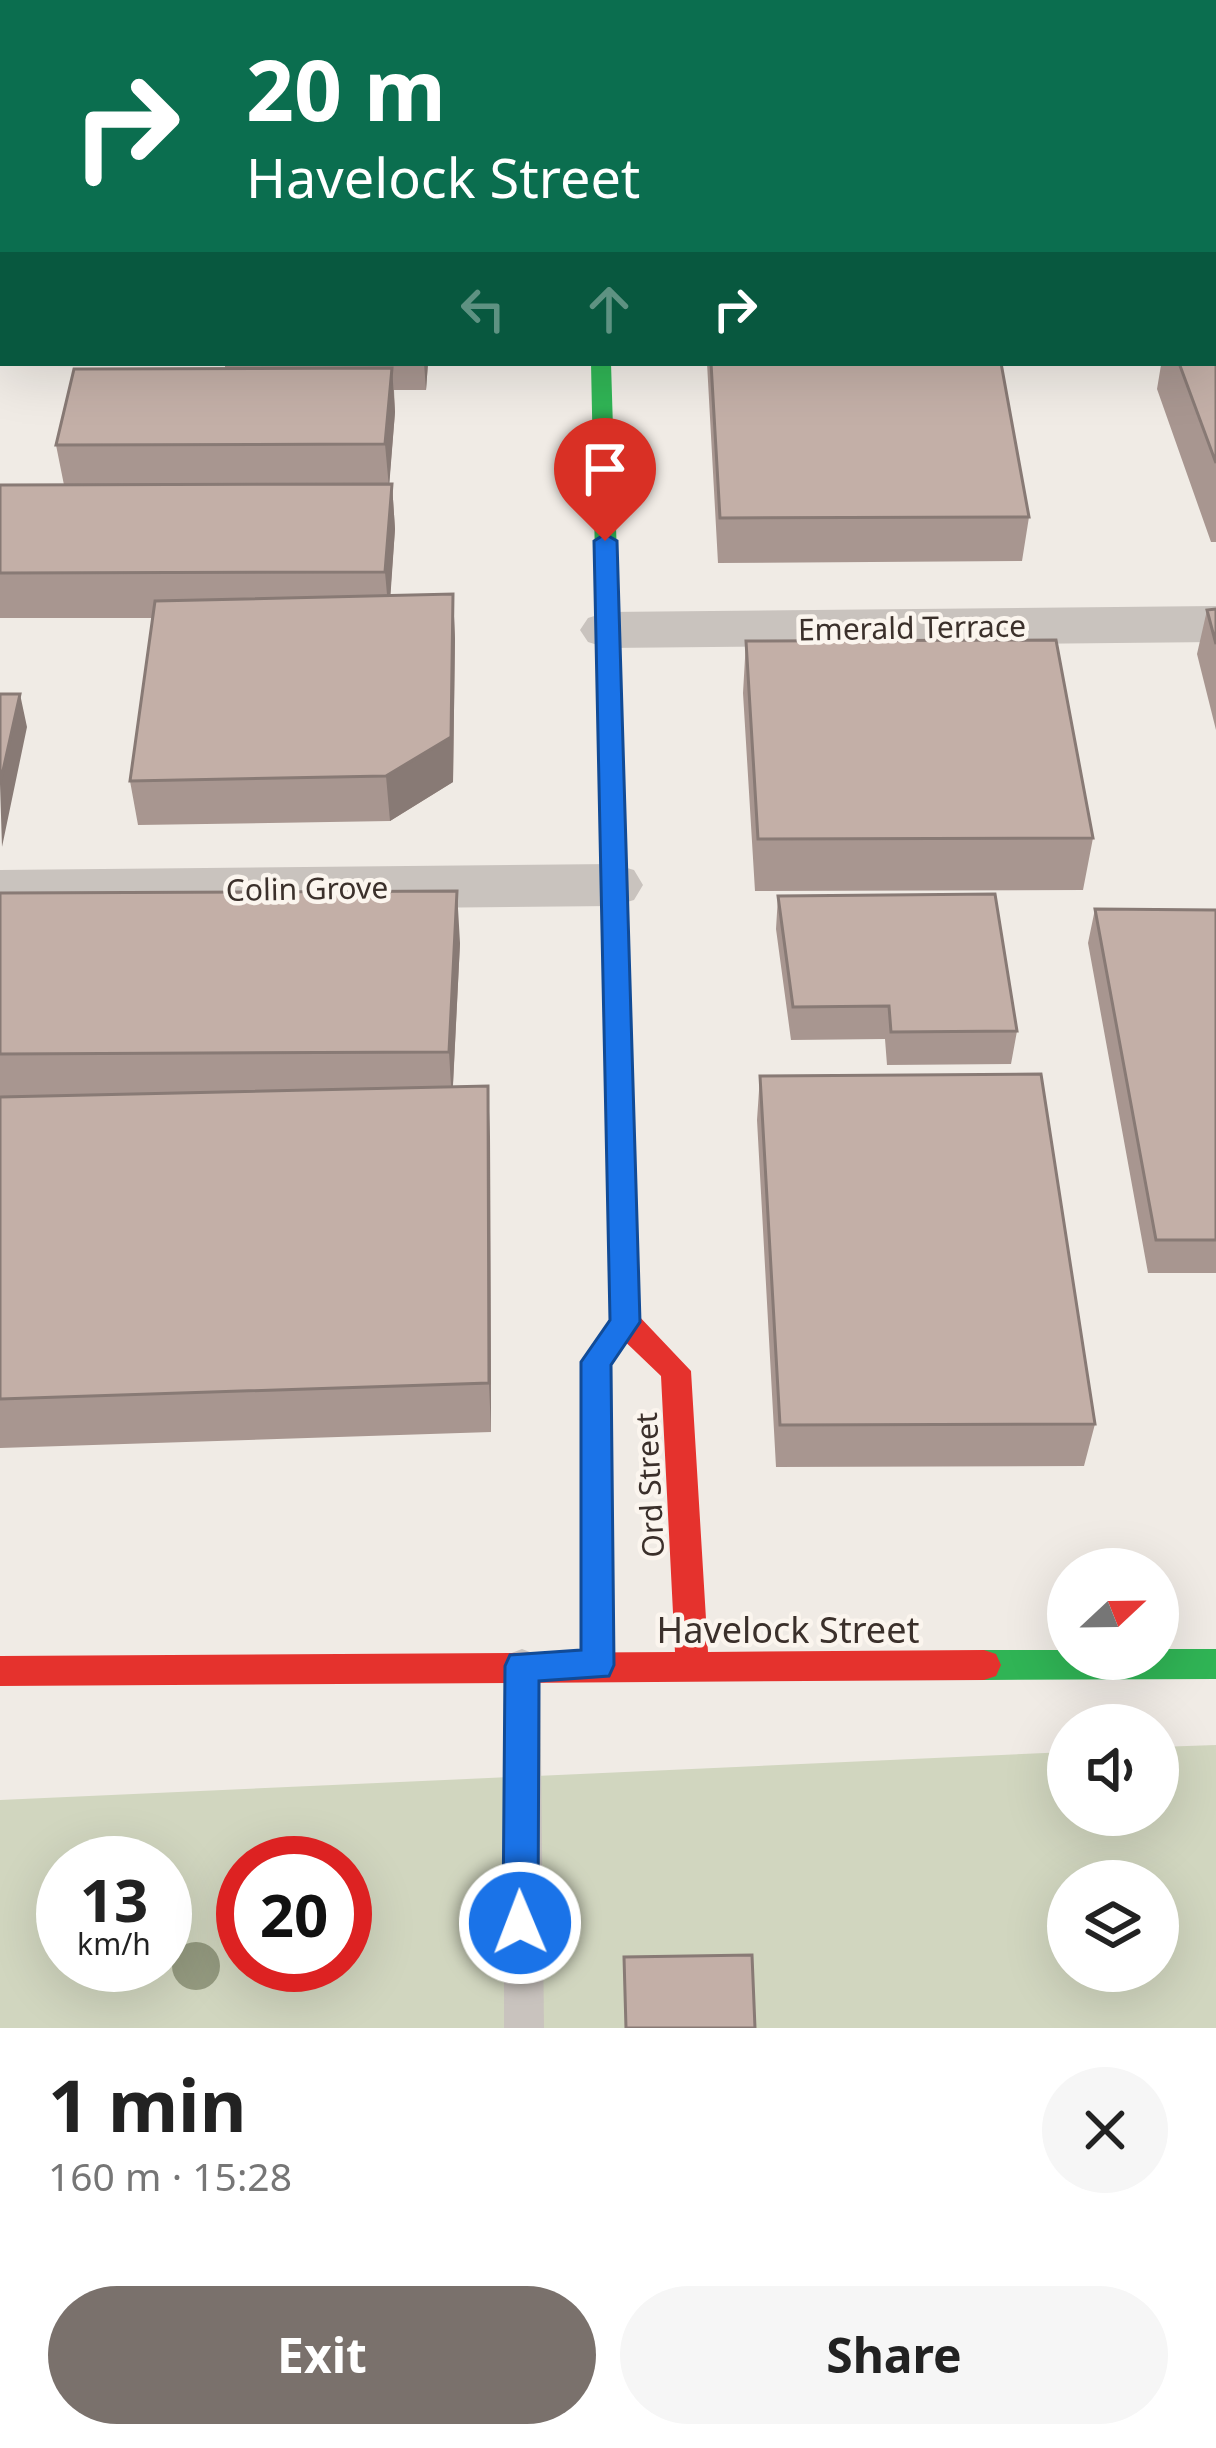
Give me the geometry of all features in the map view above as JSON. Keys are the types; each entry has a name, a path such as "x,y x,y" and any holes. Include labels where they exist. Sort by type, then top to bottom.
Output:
{"street":[{"path":"601,366 625,1322"},
{"name":"Emerald Terrace","path":"607,630 1216,624"},
{"name":"Colin Grove","path":"0,891 613,885"},
{"name":"Ord Street","path":"597,1665 596,1362 625,1322 676,1371 692,1665"},
{"name":"Havelock Street","path":"0,1671 1216,1664"}],"lane":[{"path":"522,1666 524,2028"}],"green space":[{"path":"1216,1745 1216,2028 0,2028 0,1800 1047,1753 1047,1836 1179,1836 1179,1746"}],"building":[{"path":"711,366 1002,366 1029,517 720,518"},
{"path":"1180,366 1216,366 1216,463"},
{"path":"392,368 385,444 56,445 74,369"},
{"path":"392,484 385,572 0,573 0,485"},
{"path":"453,594 451,737 386,776 130,781 155,601"},
{"path":"1216,609 1216,644 1207,610"},
{"path":"1056,640 1093,838 758,839 746,641"},
{"path":"0,694 20,694 0,784"},
{"path":"457,891 449,1052 0,1054 0,893"},
{"path":"995,894 1017,1031 891,1032 889,1006 793,1007 778,896"},
{"path":"1095,909 1216,910 1216,1240 1156,1240"},
{"path":"1041,1074 1095,1424 780,1425 760,1076"},
{"path":"488,1086 489,1383 0,1399 0,1097"},
{"path":"752,1955 755,2028 626,2028 624,1957"}],"traffic: fast":[{"path":"601,366 616,950"},
{"path":"984,1665 1216,1664"}],"traffic: slow":[{"path":"597,1665 596,1362 625,1322 616,950"}],"traffic: jam":[{"path":"625,1322 676,1371 692,1665"},
{"path":"0,1671 984,1665"}],"route":[{"path":"520,1923 522,1666 597,1665 596,1362 625,1322 605,541"}]}
